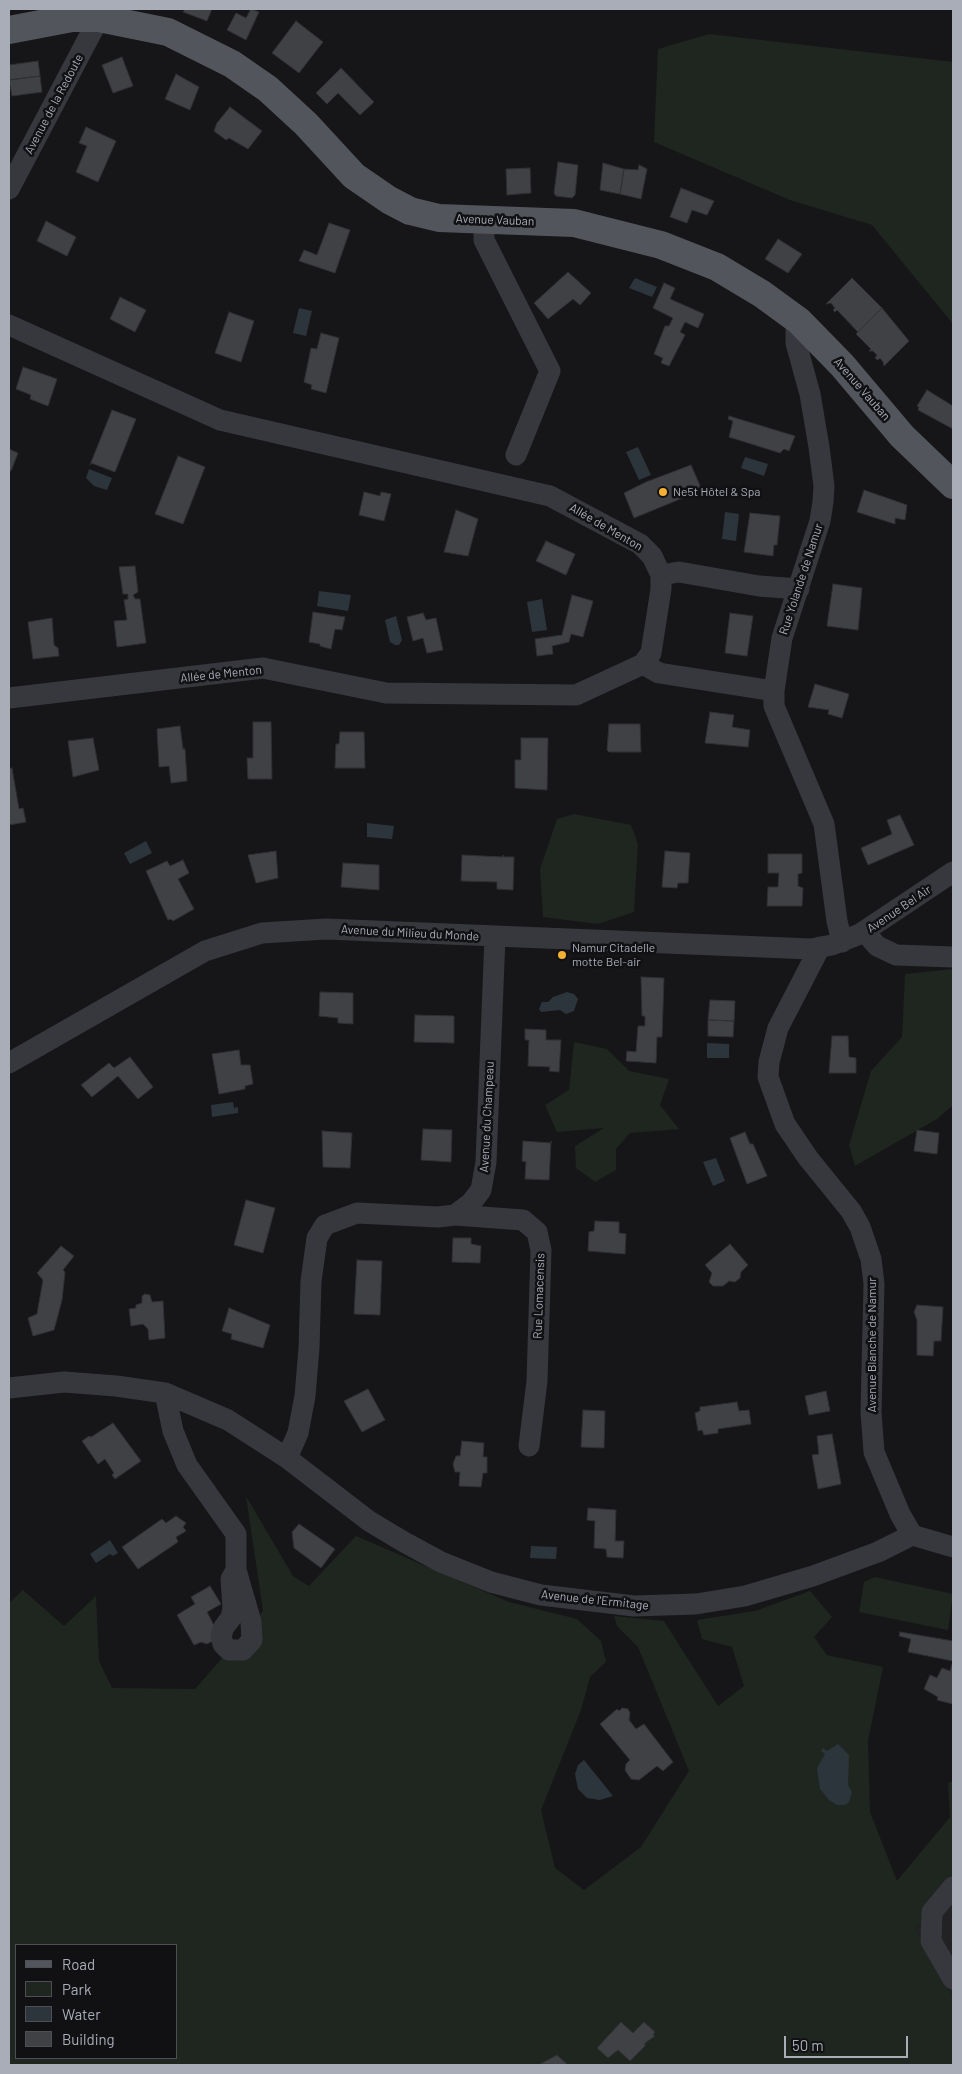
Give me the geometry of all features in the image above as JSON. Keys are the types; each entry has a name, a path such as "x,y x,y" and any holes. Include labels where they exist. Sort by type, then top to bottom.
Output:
{"main road":[{"name":"Avenue Vauban","path":"9,30 72,18 99,18 168,32 232,64 268,89 306,124 354,176 389,200 410,211 439,218 574,223 661,245 717,267 762,294 800,321 842,365 902,436 953,485"}],"street":[{"name":"Avenue de la Redoute","path":"9,189 99,18"},
{"path":"484,219 484,240 550,371 516,455"},
{"name":"Rue Yolande de Namur","path":"800,321 796,331 796,343 810,394 823,466 824,486 820,521 782,638 774,690 774,706 824,824 837,920 842,942"},
{"name":"Allée de Menton","path":"9,325 220,420 550,496 640,544 652,556 661,575"},
{"path":"774,690 659,673 643,664 651,653 661,589 661,575 679,572 759,586 799,589"},
{"name":"Allée de Menton","path":"9,698 262,668 386,693 576,695 643,664"},
{"name":"Avenue Bel Air","path":"842,942 865,932 953,872"},
{"name":"Avenue du Milieu du Monde","path":"9,1064 199,955 246,937 286,930 318,929 792,950 842,942"},
{"path":"865,932 877,946 896,955 953,957"},
{"name":"Avenue du Champeau","path":"455,1215 471,1203 481,1190 486,1162 495,937"},
{"name":"Avenue Blanche de Namur","path":"820,947 778,1028 769,1062 768,1077 785,1124 808,1158 851,1211 860,1227 871,1259 874,1284 871,1412 874,1452 900,1514 912,1535"},
{"path":"287,1458 298,1432 303,1405 309,1348 311,1281 317,1238 325,1225 357,1213 455,1215"},
{"name":"Rue Lomacensis","path":"455,1215 523,1220 537,1232 541,1250 537,1372 528,1446"},
{"name":"Avenue de l'Ermitage","path":"9,1388 64,1382 116,1386 165,1393 228,1420 287,1458 369,1521 441,1562 491,1582 541,1595 634,1606 696,1604 745,1596 812,1576 878,1552 912,1535"},
{"path":"165,1393 173,1431 187,1465 236,1534 236,1570"},
{"path":"912,1535 953,1547"},
{"path":"953,1887 932,1912 931,1941 953,1979"}],"shaded area":[{"path":"953,1880 953,1997 916,1929"}],"green space":[{"path":"709,34 953,62 953,324 872,225 790,200 654,142 658,49"},
{"path":"574,814 631,825 638,844 634,912 598,924 543,917 540,869 557,819"},
{"path":"953,969 953,1105 937,1119 855,1166 849,1145 871,1071 902,1037 905,974"},
{"path":"574,1042 607,1049 629,1071 669,1079 660,1105 679,1129 630,1133 616,1149 616,1170 595,1182 576,1168 575,1146 604,1128 557,1132 545,1105 569,1090"},
{"path":"246,1496 293,1576 309,1586 356,1536 509,1602 577,1619 601,1641 606,1662 590,1677 581,1710 541,1810 555,1868 584,1890 641,1847 689,1771 638,1647 617,1626 614,1616 664,1621 718,1706 744,1686 732,1647 702,1639 697,1620 755,1611 810,1591 832,1617 814,1637 827,1655 883,1667 868,1741 870,1812 897,1881 950,1817 948,1783 953,1781 953,1880 916,1929 953,1997 953,2065 9,2065 9,1603 23,1590 64,1626 96,1596 99,1661 112,1688 195,1689 263,1611"},
{"path":"875,1577 953,1594 948,1630 859,1612 864,1582"}],"water":[{"path":"635,278 657,287 652,297 629,288"},
{"path":"299,308 312,311 306,336 293,333"},
{"path":"638,447 651,475 639,480 626,452"},
{"path":"745,457 768,464 764,476 741,468"},
{"path":"89,469 112,478 107,490 94,486 86,478"},
{"path":"725,512 739,514 736,541 722,539"},
{"path":"319,591 351,595 348,611 317,606"},
{"path":"542,599 547,630 532,632 527,602"},
{"path":"396,616 402,640 399,645 390,642 385,620"},
{"path":"367,823 394,826 392,839 367,837"},
{"path":"146,841 152,853 130,864 124,853"},
{"path":"567,992 574,994 578,999 574,1011 566,1014 560,1010 541,1012 539,1009 542,1002 548,1002 553,997"},
{"path":"707,1043 729,1044 729,1058 707,1058"},
{"path":"233,1102 234,1108 238,1107 238,1113 212,1117 211,1105"},
{"path":"716,1158 725,1181 713,1186 703,1162"},
{"path":"110,1540 118,1553 113,1556 110,1554 96,1563 90,1554"},
{"path":"531,1546 557,1547 556,1559 530,1558"},
{"path":"838,1744 849,1755 848,1785 852,1792 849,1802 845,1805 837,1805 829,1800 820,1789 817,1768 825,1754 821,1751 823,1748 827,1751"},
{"path":"584,1760 613,1796 600,1800 587,1798 578,1789 575,1774 578,1765"}],"building":[{"path":"185,9 212,9 207,21 183,12"},
{"path":"251,9 259,12 246,40 227,30 236,13 246,18"},
{"path":"296,21 323,42 299,73 272,53"},
{"path":"122,57 133,86 113,93 102,65"},
{"path":"38,61 40,76 9,80 9,65"},
{"path":"341,68 374,102 360,115 338,93 327,104 316,93"},
{"path":"176,74 199,87 190,110 165,99"},
{"path":"40,76 42,92 12,96 9,80"},
{"path":"230,107 262,131 248,149 229,138 226,140 214,131 217,123"},
{"path":"86,127 116,141 98,182 76,172 87,146 79,143"},
{"path":"558,162 578,165 575,195 572,198 556,196 554,193"},
{"path":"603,163 624,169 620,194 600,190"},
{"path":"639,165 647,169 641,199 620,194 624,169 638,170"},
{"path":"530,168 531,193 507,195 506,169"},
{"path":"681,188 714,201 707,215 692,210 687,223 670,217"},
{"path":"46,221 76,237 67,256 37,241"},
{"path":"329,223 350,230 335,273 299,261 304,250 317,255"},
{"path":"778,239 802,254 788,273 765,259"},
{"path":"568,272 591,293 580,305 573,299 548,319 534,303"},
{"path":"852,278 882,308 858,332 837,310 835,312 833,310 835,308 831,303 826,304"},
{"path":"664,283 675,288 670,299 704,314 698,328 685,322 680,332 685,335 669,366 661,363 663,358 654,354 665,326 669,326 673,318 653,308"},
{"path":"120,297 146,310 135,332 110,319"},
{"path":"882,308 909,341 884,366 880,358 878,360 875,358 877,355 873,351 869,351 871,349 856,334"},
{"path":"229,312 254,321 241,362 215,353"},
{"path":"321,333 339,338 326,393 311,389 312,385 304,382 311,348 317,349"},
{"path":"23,367 57,379 48,406 30,399 31,395 16,389"},
{"path":"927,390 953,406 953,429 918,410 919,407 917,406"},
{"path":"112,410 136,419 115,472 91,463 90,465"},
{"path":"729,416 795,436 789,451 784,449 780,453 729,437 733,421 728,419"},
{"path":"9,449 18,453 11,471 9,471"},
{"path":"178,456 205,467 183,524 155,514"},
{"name":"Ne5t Hôtel & Spa","path":"691,465 702,490 634,518 624,493 646,482"},
{"path":"864,490 907,505 905,520 895,518 895,524 857,512"},
{"path":"364,492 380,496 381,492 391,494 384,521 359,515"},
{"path":"456,510 478,519 468,556 444,552"},
{"path":"750,513 780,516 777,545 774,545 773,556 744,552"},
{"path":"546,541 575,554 566,575 536,561"},
{"path":"135,566 138,592 133,595 135,599 140,599 146,643 117,647 114,621 127,620 124,600 128,599 128,594 123,594 119,567"},
{"path":"833,584 862,588 858,630 827,626"},
{"path":"572,595 593,601 583,637 571,634 569,642 552,646 553,654 537,656 535,639 562,635"},
{"path":"313,612 345,617 342,630 335,629 331,649 309,642"},
{"path":"423,613 426,620 436,618 443,650 427,653 423,638 413,641 407,617"},
{"path":"730,613 753,616 747,656 725,653"},
{"path":"52,618 54,645 58,648 59,656 33,659 28,622"},
{"path":"815,684 849,694 842,718 828,714 829,710 808,707"},
{"path":"710,712 734,715 732,727 750,730 748,747 705,743"},
{"path":"253,722 271,722 272,779 248,779 247,758 253,758"},
{"path":"609,724 640,724 641,752 609,752 607,750"},
{"path":"180,726 183,749 185,749 187,781 171,783 169,766 159,767 157,729"},
{"path":"340,732 364,732 365,768 335,768 336,744 339,744"},
{"path":"93,738 99,770 73,777 68,741"},
{"path":"521,738 548,738 547,790 515,788 515,760 521,760"},
{"path":"12,768 19,809 23,808 26,822 9,825 9,769"},
{"path":"900,815 914,845 868,865 861,848 892,834 887,820"},
{"path":"276,851 278,878 256,883 248,855"},
{"path":"665,851 690,853 688,883 678,883 677,888 662,887"},
{"path":"768,854 802,854 802,873 798,874 798,886 803,888 802,906 767,906 768,887 778,887 779,873 768,873"},
{"path":"462,855 503,857 503,855 504,857 514,857 513,890 497,889 497,882 461,881"},
{"path":"183,860 189,873 178,879 194,909 173,921 171,919 168,920 146,871 167,861 170,866"},
{"path":"343,863 379,865 379,890 341,887"},
{"path":"641,977 664,978 662,1037 657,1037 656,1063 626,1061 627,1051 636,1052 638,1026 645,1026 645,1016 642,1016"},
{"path":"320,992 353,993 353,1024 338,1023 338,1018 319,1016"},
{"path":"710,1000 735,1001 734,1021 708,1020"},
{"path":"415,1015 454,1016 454,1043 414,1042"},
{"path":"708,1020 734,1021 733,1037 708,1036"},
{"path":"525,1029 546,1030 546,1040 561,1040 559,1072 549,1071 550,1067 528,1066 529,1040 525,1040"},
{"path":"832,1036 848,1036 849,1057 856,1058 856,1073 829,1073"},
{"path":"239,1050 241,1065 250,1065 253,1084 245,1086 245,1089 219,1094 212,1054"},
{"path":"130,1057 153,1087 138,1099 118,1076 92,1097 81,1085 109,1063 114,1068"},
{"path":"423,1129 452,1130 451,1162 421,1160"},
{"path":"917,1130 939,1133 937,1154 914,1151"},
{"path":"322,1131 352,1133 350,1168 323,1167"},
{"path":"745,1132 750,1144 753,1144 767,1176 747,1184 730,1138"},
{"path":"523,1141 551,1143 549,1180 525,1179 526,1162 522,1161"},
{"path":"246,1200 275,1208 263,1253 234,1245"},
{"path":"595,1221 619,1222 619,1233 626,1234 625,1254 588,1251 589,1232 594,1231"},
{"path":"453,1238 471,1238 471,1244 481,1246 480,1263 452,1262"},
{"path":"730,1244 748,1265 741,1272 740,1278 735,1282 729,1281 723,1286 713,1286 709,1282 712,1273 705,1265"},
{"path":"61,1246 74,1256 63,1270 65,1272 62,1300 54,1330 33,1336 28,1318 37,1314 43,1280 37,1273"},
{"path":"357,1260 382,1261 380,1315 354,1314"},
{"path":"145,1294 150,1295 152,1302 163,1301 165,1338 149,1340 148,1329 143,1324 131,1326 129,1309 136,1308 136,1305 142,1303 142,1296"},
{"path":"917,1305 943,1307 941,1341 934,1341 933,1356 917,1355 917,1320 914,1312"},
{"path":"229,1308 270,1325 263,1348 231,1339 232,1334 222,1331"},
{"path":"368,1389 385,1420 362,1432 344,1401"},
{"path":"826,1391 830,1411 809,1415 805,1396"},
{"path":"737,1402 739,1411 749,1410 751,1424 718,1429 718,1433 704,1435 702,1430 698,1431 695,1413 700,1411 700,1407"},
{"path":"583,1410 605,1411 604,1448 581,1447"},
{"path":"113,1423 141,1461 115,1479 112,1475 114,1473 105,1459 98,1464 82,1441"},
{"path":"832,1434 841,1484 818,1489 812,1455 819,1454 817,1436"},
{"path":"462,1441 484,1443 483,1457 487,1457 487,1473 483,1473 481,1487 459,1486 460,1472 455,1472 453,1464 456,1456 460,1456"},
{"path":"588,1508 616,1510 615,1541 624,1541 623,1558 607,1557 606,1549 594,1548 595,1521 587,1520"},
{"path":"176,1516 186,1523 183,1527 186,1531 176,1537 178,1542 138,1569 122,1547 162,1519 166,1523"},
{"path":"299,1524 335,1549 321,1568 294,1548 292,1532"},
{"path":"210,1586 221,1604 207,1612 218,1633 216,1639 207,1644 201,1642 194,1645 177,1615 195,1604 191,1597"},
{"path":"900,1632 953,1641 953,1661 908,1652 911,1639 899,1636"},
{"path":"953,1661 953,1704 937,1700 938,1697 924,1689 930,1675 937,1678 942,1668 950,1671"},
{"path":"622,1708 628,1709 630,1713 629,1720 636,1729 644,1724 673,1762 663,1771 657,1766 639,1780 631,1779 625,1770 626,1764 630,1760 600,1724 617,1709 619,1711"},
{"path":"621,2022 633,2033 644,2022 655,2032 653,2035 655,2036 645,2043 645,2046 630,2061 618,2050 608,2058 597,2048"},
{"path":"557,2055 568,2065 540,2064"}],"place":[{"name":"Ne5t Hôtel & Spa","path":"663,492"},
{"name":"Namur Citadelle motte Bel-air","path":"562,955"}]}
